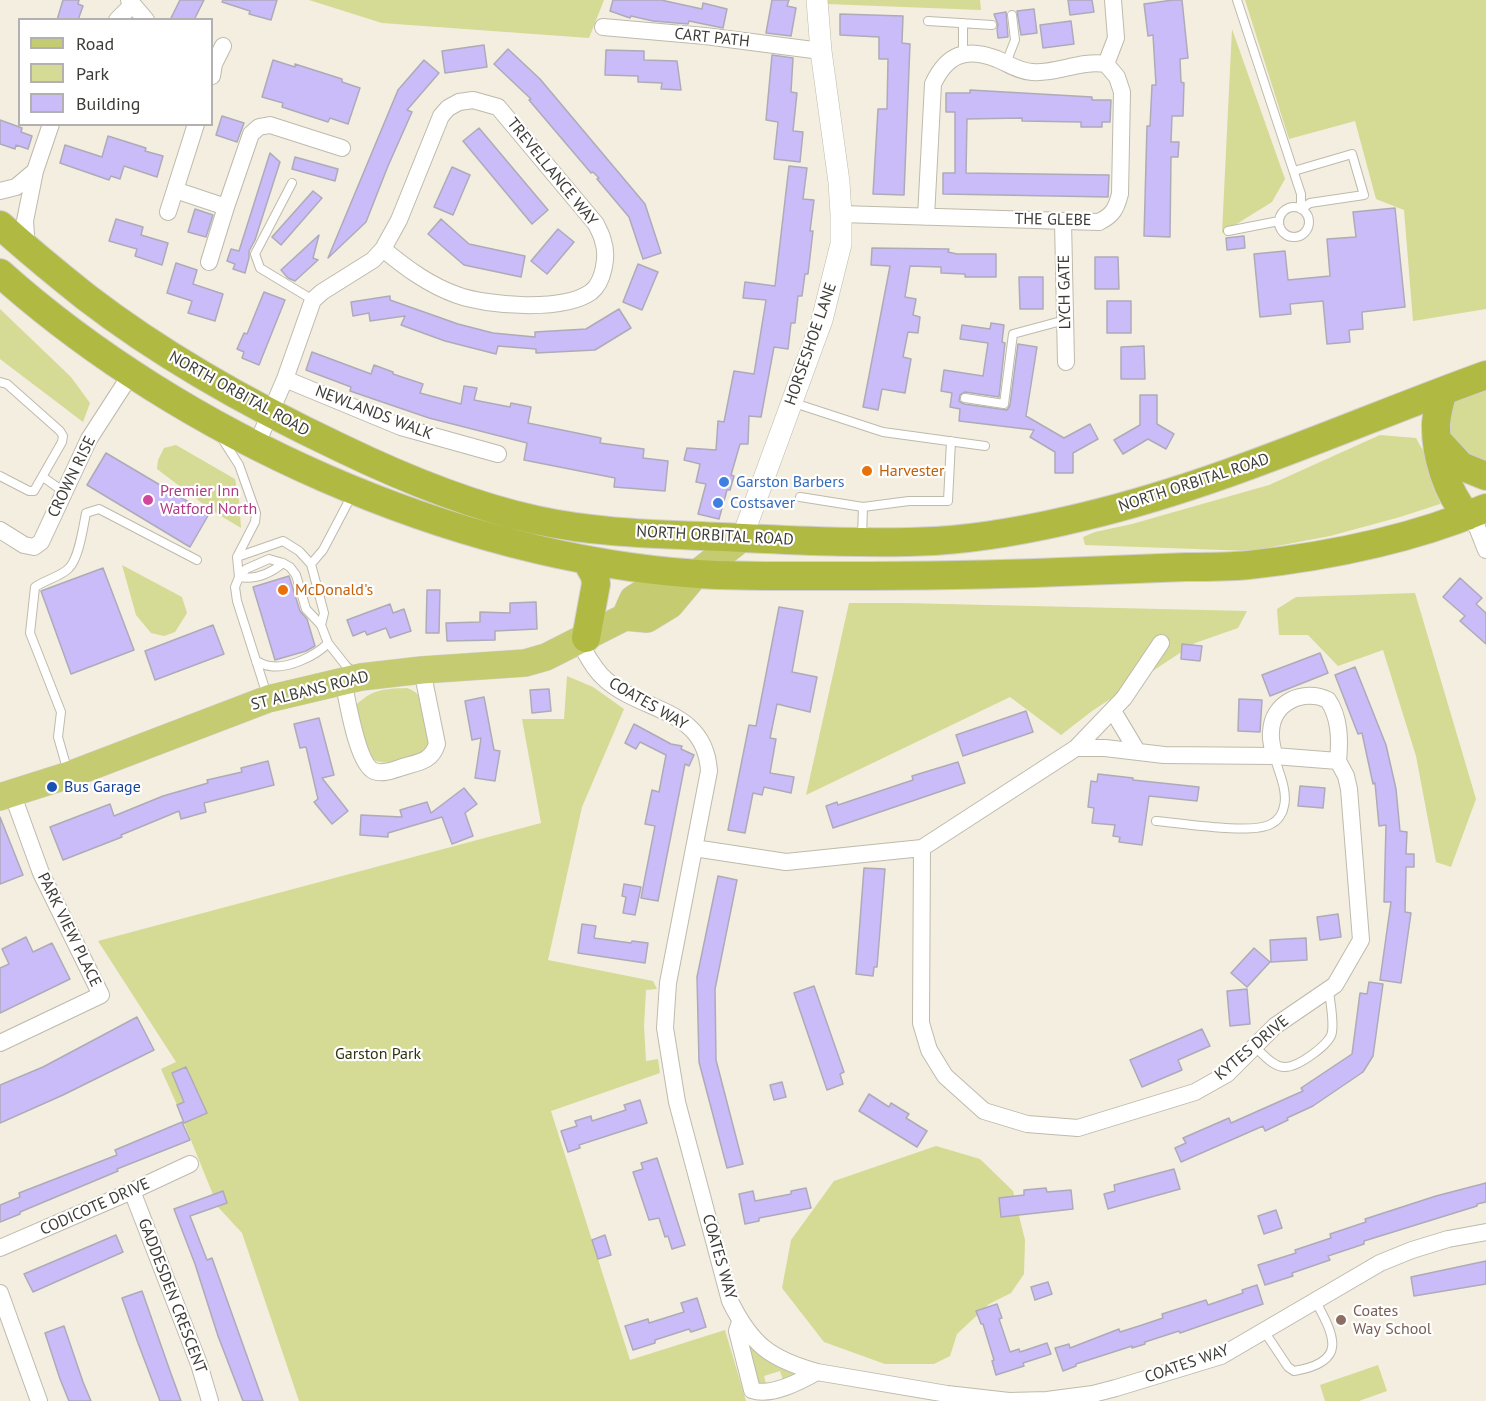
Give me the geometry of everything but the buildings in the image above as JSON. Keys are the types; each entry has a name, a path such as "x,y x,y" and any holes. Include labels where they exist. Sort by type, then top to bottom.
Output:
{"highway":[{"name":"NORTH ORBITAL ROAD","path":"0,225 87,298 155,346 269,412 380,467 455,497 536,520 608,531 862,542 937,540 1002,533 1082,518 1156,498 1251,465 1486,375"},
{"name":"NORTH ORBITAL ROAD","path":"0,273 74,334 131,374 214,424 256,446 355,490 483,535 586,560 696,574 877,576 1247,565 1353,550 1412,535 1477,512"},
{"path":"1443,391 1436,423 1443,471 1457,504 1477,512"},
{"path":"1438,441 1461,466 1486,476"},
{"path":"608,531 631,548 651,552 696,574"},
{"path":"742,538 780,556 858,558 877,576"},
{"path":"582,640 596,584 595,576 586,560"}],"main road":[{"name":"ST ALBANS ROAD","path":"6,795 69,775 268,699 352,679 422,670 525,663 546,657 626,617 647,619 670,605 696,574 742,538"}],"street":[{"name":"HORSESHOE LANE","path":"742,538 822,320 841,244 841,214 817,0"},
{"path":"926,217 933,84 939,73 952,58 963,54 982,54 1019,70 1034,72 1092,62 1106,64 1116,38 1113,0"},
{"path":"119,18 131,2 144,18"},
{"name":"CART PATH","path":"603,27 705,36 821,51"},
{"path":"213,66 223,46"},
{"name":"THE GLEBE","path":"841,214 1099,222 1111,216 1120,194 1122,92 1117,77 1106,64"},
{"name":"TREVELLANCE WAY","path":"313,300 373,260 383,249 399,220 441,116 448,108 459,102 472,100 498,107 596,224 604,242 605,261 600,280 593,291 586,295 559,303 522,305 488,302 458,295 424,280 383,249"},
{"path":"209,262 251,134 259,127 270,125 342,148"},
{"path":"27,249 25,220 35,171 50,126"},
{"path":"168,212 195,126"},
{"path":"0,191 16,188 35,171"},
{"path":"175,190 226,207"},
{"name":"LYCH GATE","path":"1063,221 1066,362"},
{"path":"256,446 285,379 313,300"},
{"name":"CROWN RISE","path":"0,530 24,545 34,547 41,542 89,439 131,374"},
{"name":"NEWLANDS WALK","path":"285,379 401,427 498,454"},
{"path":"1477,512 1477,527 1486,550"},
{"name":"COATES WAY","path":"582,640 598,672 606,680 620,691 690,726 706,751 709,771 668,983 665,1028 677,1102 730,1301 740,1322 750,1335 773,1356 817,1372 947,1394 1009,1401 1118,1395 1221,1356 1380,1263 1448,1239 1486,1232"},
{"path":"694,848 786,862 922,848 1076,748 1113,711 1161,643"},
{"path":"352,679 358,745 365,763 372,770 383,772 426,760 434,754 437,744 422,670"},
{"path":"1076,748 1137,751 1164,755 1274,756 1338,760 1340,742 1333,707 1328,700 1311,694 1293,699 1284,705 1276,716 1271,733 1274,756"},
{"path":"1113,711 1137,751"},
{"name":"KYTES DRIVE","path":"922,848 921,1023 929,1050 945,1076 984,1111 1027,1124 1078,1128 1195,1092 1227,1074 1275,1026 1335,985 1362,940 1349,789 1346,776 1338,760"},
{"name":"PARK VIEW PLACE","path":"0,1043 100,995 6,795"},
{"name":"CODICOTE DRIVE","path":"0,1248 190,1164"},
{"name":"GADDESDEN CRESCENT","path":"132,1191 200,1364 210,1401"},
{"path":"0,1293 39,1401"},
{"path":"740,1322 737,1331 752,1390 764,1393 799,1383 817,1372"}],"lane":[{"path":"1237,0 1294,171 1301,194 1301,209"},
{"path":"1006,63 1015,40 1012,15"},
{"path":"928,21 992,24"},
{"path":"963,23 963,54"},
{"path":"1294,171 1352,154 1364,195 1310,203 1301,209"},
{"path":"292,183 255,254 260,268 313,300"},
{"path":"1295,207 1301,209 1307,214 1308,229 1300,236 1290,237 1279,226 1282,212 1295,207"},
{"path":"1228,231 1279,221"},
{"path":"965,398 1004,404 1013,334 1065,320"},
{"path":"0,382 7,384 63,436 38,488 34,491 29,491 0,476"},
{"path":"791,401 883,432 984,446"},
{"path":"214,424 239,465 256,513 255,522 237,557 239,577"},
{"path":"800,497 863,507 909,501 948,501 951,441"},
{"path":"43,477 64,492"},
{"path":"310,564 323,550 355,490"},
{"path":"862,542 863,507"},
{"path":"69,775 58,737 61,712 30,633 35,587 69,568 75,556 87,513 99,509 197,560"},
{"path":"237,557 284,541 299,551 310,564 324,614 321,625"},
{"path":"268,699 237,601 235,587 239,577 246,569 255,563 269,559 283,562 296,575 306,609 321,625 328,643 347,667 352,679"},
{"path":"239,577 251,579 273,571 283,562"},
{"path":"256,661 273,667 282,665 311,657 328,643"},
{"path":"1156,821 1254,830 1271,825 1279,817 1285,804 1283,786 1274,756"},
{"path":"1255,1047 1274,1063 1285,1067 1297,1064 1324,1045 1332,1033 1329,989"},
{"path":"1264,1330 1288,1367 1294,1371 1323,1362 1331,1353 1333,1336 1315,1300"}],"green space":[{"path":"309,0 604,0 589,38 382,23"},
{"path":"827,0 980,0 981,10 827,4"},
{"path":"1245,0 1486,0 1486,309 1413,321 1404,210 1376,199 1355,121 1289,139"},
{"path":"1232,29 1285,179 1272,202 1222,233"},
{"path":"0,309 71,377 90,403 83,422 0,359"},
{"path":"1486,383 1486,467 1458,449 1452,442 1448,426 1452,402"},
{"path":"1380,435 1416,438 1435,472 1440,504 1330,536 1251,551 1085,545 1083,537 1095,532 1132,524 1269,485"},
{"path":"176,445 235,479 241,528 211,510 157,469 158,460 164,448"},
{"path":"122,565 182,597 187,613 175,632 164,636 151,633 136,615"},
{"path":"1415,593 1476,799 1451,867 1436,862 1416,756 1383,650 1338,666 1308,635 1279,635 1277,609 1296,597"},
{"path":"849,603 1247,611 1238,628 1195,643 1092,711 1061,735 1010,697 806,795"},
{"name":"Garston Park","path":"567,676 593,687 624,709 582,807 548,960 653,981 657,989 646,990 644,1026 646,1061 658,1059 660,1073 551,1111 630,1360 725,1330 746,1401 299,1401 242,1233 218,1207 184,1123 207,1113 186,1067 172,1073 184,1102 177,1105 161,1069 176,1062 98,941 541,823 522,719 564,719"},
{"path":"407,688 415,692 424,704 429,744 421,756 415,758 386,763 372,759 367,755 354,707 372,693"},
{"path":"936,1146 980,1159 1013,1191 1025,1240 1024,1274 1011,1293 989,1304 957,1334 950,1356 934,1364 885,1364 824,1342 782,1288 791,1240 834,1181"},
{"path":"748,1344 797,1374 784,1383 780,1371 764,1376 767,1387 758,1388"},
{"path":"1378,1365 1387,1391 1359,1401 1325,1401 1320,1385"}],"place":[{"name":"Harvester","path":"867,471"},
{"name":"Garston Barbers","path":"724,482"},
{"name":"Premier Inn Watford North","path":"148,500"},
{"name":"Costsaver","path":"718,503"},
{"name":"McDonald's","path":"283,590"},
{"name":"Bus Garage","path":"52,787"},
{"name":"Coates Way School","path":"1341,1320"}]}
